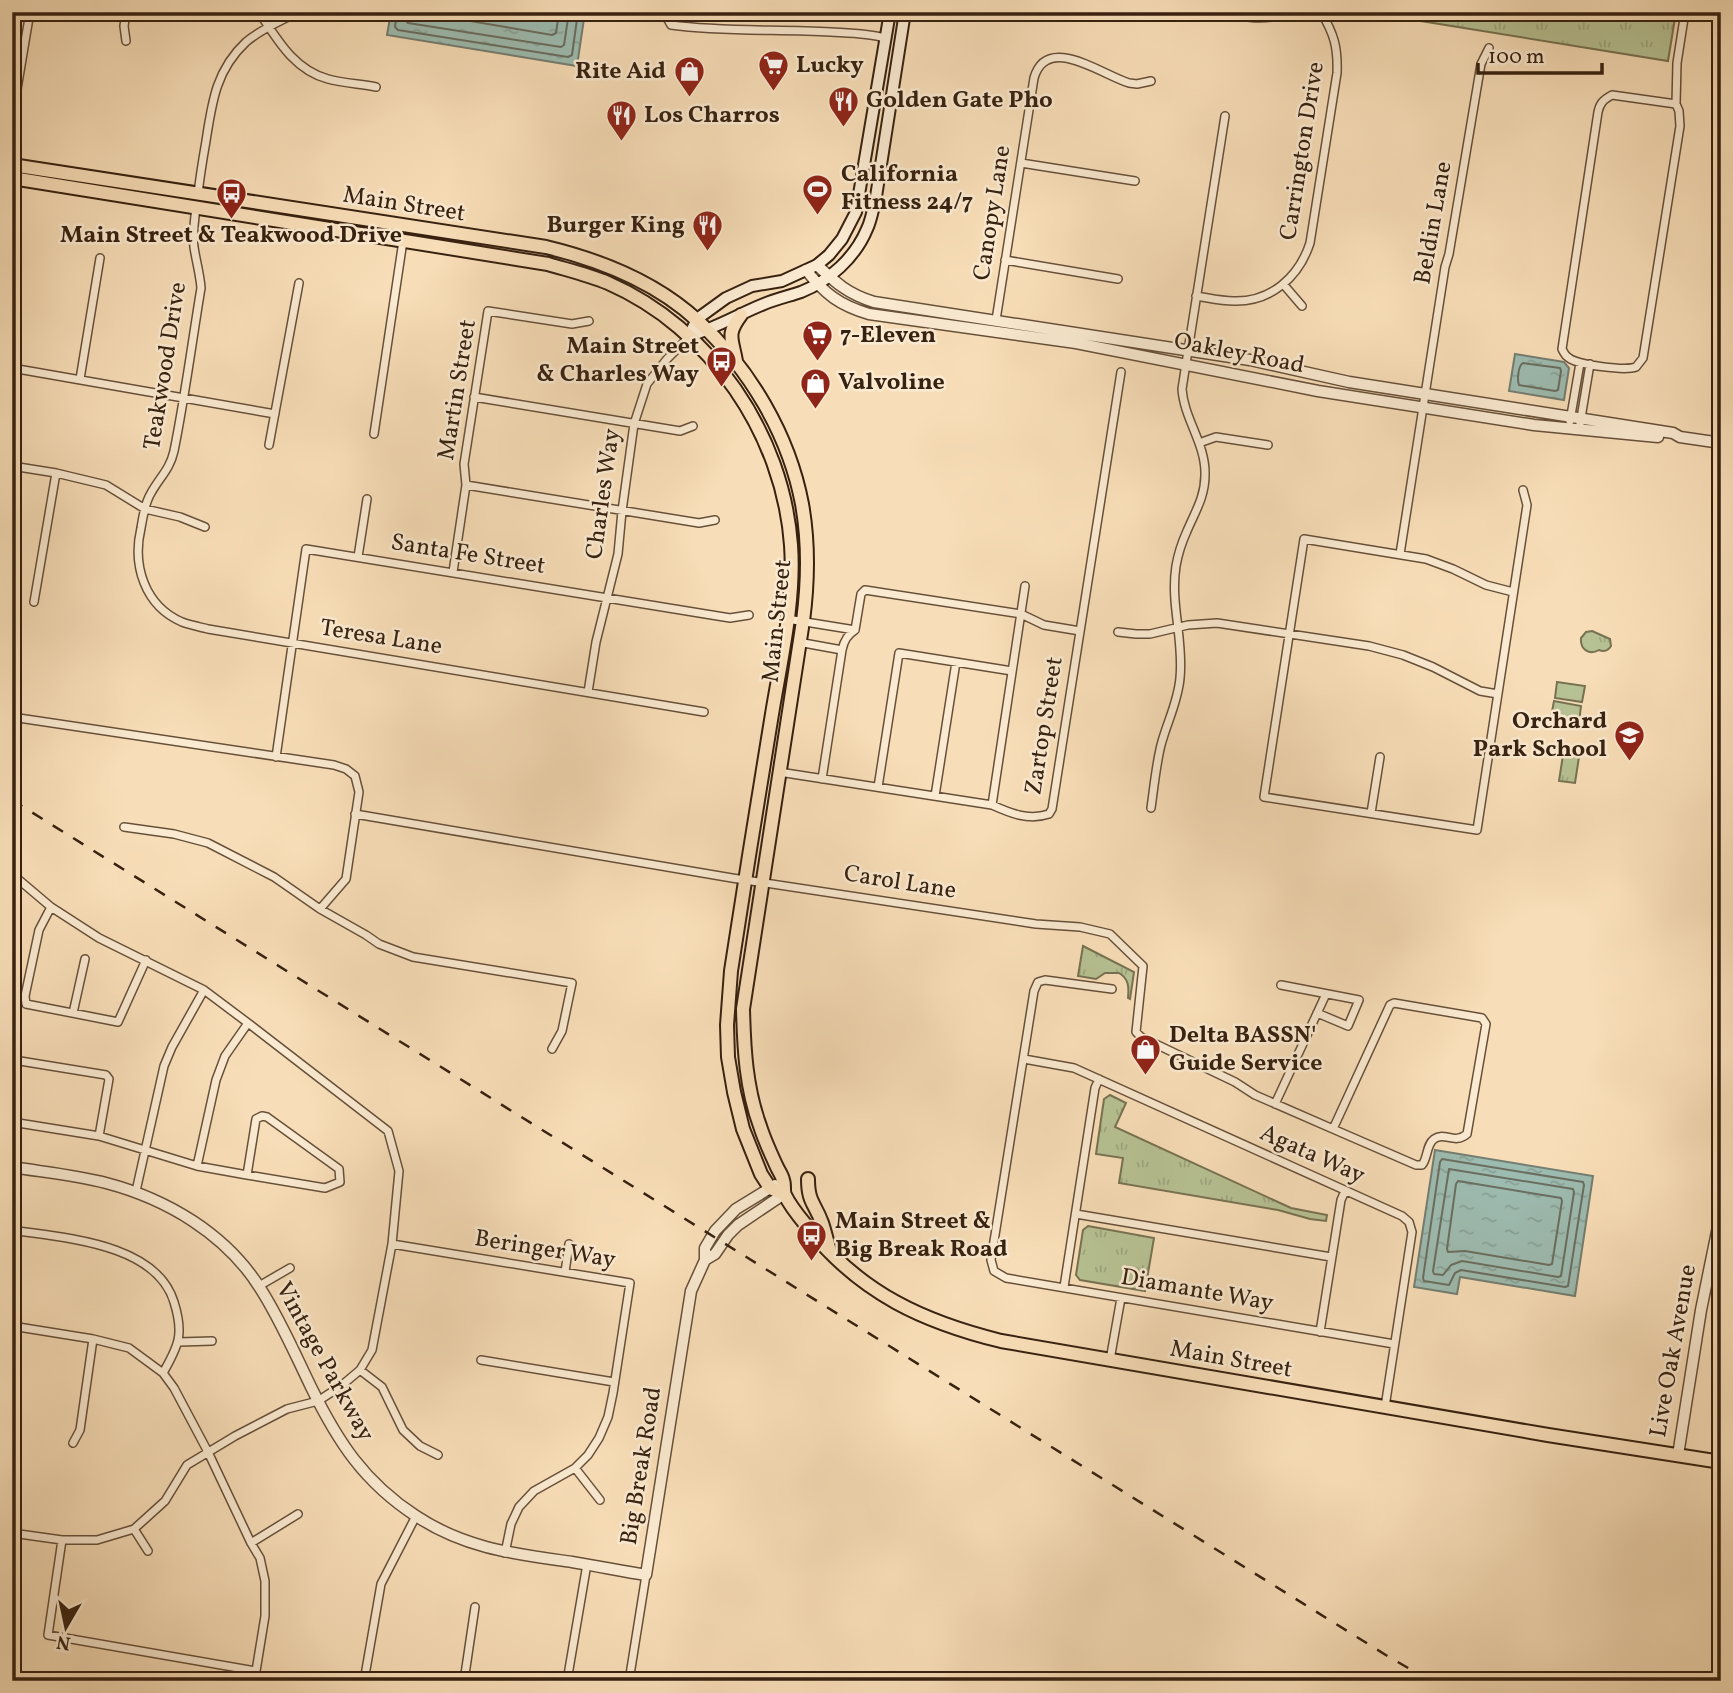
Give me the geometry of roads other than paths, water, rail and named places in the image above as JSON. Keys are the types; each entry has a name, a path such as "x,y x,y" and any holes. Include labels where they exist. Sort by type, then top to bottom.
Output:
{"main road":[{"path":"697,319 726,298 752,286 782,281 812,267 829,255 842,239 856,212 890,12"},
{"path":"689,336 708,331 766,303 817,284 851,255 868,228 875,203 905,12"},
{"name":"Main Street","path":"12,165 546,247 580,255 624,273 663,295 697,319 737,365 760,396 779,431 792,467 805,525 807,560 806,601 743,1009 744,1046 751,1095 759,1124 783,1180 784,1194 831,1254 850,1272 893,1302 933,1321 1001,1341 1721,1462"},
{"name":"Main Street","path":"12,178 548,264 587,275 651,306 689,336 711,358 736,390 766,444 785,505 791,545 785,634 727,1004 728,1057 743,1129 761,1174 770,1188"},
{"path":"737,365 730,338 732,326 741,315"},
{"name":"Charles Way","path":"689,336 697,319"},
{"path":"808,1179 811,1202 821,1220 831,1254"},
{"path":"770,1188 784,1194"}],"street":[{"path":"14,101 30,12"},
{"path":"126,12 126,41"},
{"path":"259,12 290,57 300,66 328,79 376,87"},
{"name":"Teakwood Drive","path":"145,509 151,493 171,461 184,397 201,288 193,238 196,208 217,86 222,74 247,41 298,12"},
{"path":"667,12 671,25 732,30 802,30 885,38"},
{"path":"1214,12 1255,19 1273,18 1293,12"},
{"name":"Carrington Drive","path":"1196,296 1235,301 1265,296 1284,285 1307,254 1337,73 1338,55 1335,42 1321,12"},
{"path":"1676,104 1612,95 1600,105 1563,340 1562,349 1571,360 1632,369 1640,364 1643,358 1680,126 1676,104 1677,64 1685,12"},
{"name":"Beldin Lane","path":"1400,554 1445,268 1481,64 1489,48"},
{"name":"Canopy Lane","path":"996,320 1036,71 1044,62 1064,57 1129,83 1151,81"},
{"path":"1151,808 1160,747 1177,698 1180,680 1181,660 1174,603 1176,567 1180,548 1198,509 1205,484 1204,457 1182,398 1187,350 1225,116"},
{"path":"1021,163 1135,181"},
{"path":"374,434 403,241"},
{"path":"80,379 100,258"},
{"path":"1005,260 1118,279"},
{"name":"Oakley Road","path":"812,267 829,276 849,293 874,302 1250,360 1338,380 1673,433 1680,437"},
{"name":"Oakley Road","path":"812,267 817,284 829,295 843,304 869,314 1065,342 1318,391 1423,408 1574,430 1680,437 1721,443"},
{"path":"269,445 299,283"},
{"path":"1284,285 1302,306"},
{"name":"Martin Street","path":"453,572 466,485 464,464 488,311 572,324 589,321"},
{"name":"Charles Way","path":"588,692 596,642 618,554 634,424 647,384 689,336"},
{"path":"1576,418 1576,387 1580,363"},
{"path":"1574,430 1590,364"},
{"path":"12,368 275,414"},
{"name":"Zartop Street","path":"779,772 992,805 1025,817 1049,814 1052,809 1121,372"},
{"path":"1576,387 1586,388"},
{"path":"474,397 680,431 693,426"},
{"path":"1199,443 1216,437 1268,445"},
{"path":"12,466 106,485 145,509 180,517 205,527"},
{"path":"33,601 56,473"},
{"path":"466,485 699,523 715,520"},
{"path":"1513,592 1486,585 1426,559 1304,539 1264,797 1476,830 1527,505 1523,490"},
{"path":"358,557 367,499"},
{"name":"Teresa Lane","path":"145,509 138,540 138,562 146,588 162,608 182,622 704,712"},
{"name":"Santa Fe Street","path":"292,643 306,549 730,618 749,615"},
{"path":"992,805 1025,586"},
{"path":"822,779 844,641 855,630 861,594 865,590 1021,614 1044,625 1080,631"},
{"path":"787,619 855,630"},
{"path":"1118,632 1150,634 1217,623 1369,646 1403,655 1480,691 1497,694"},
{"path":"785,634 800,643 842,650"},
{"path":"275,757 292,643"},
{"path":"878,787 899,653 1012,671"},
{"path":"935,796 956,662"},
{"path":"12,717 334,765 346,769 355,776 359,792 346,879 320,909"},
{"path":"1371,813 1380,757"},
{"name":"Carol Lane","path":"355,814 1036,924 1080,926 1110,934 1143,966 1136,1032 1141,1037 1235,1082 1255,1095 1275,1104 1416,1165 1425,1162 1430,1144 1436,1138 1458,1140 1467,1134 1485,1021 1482,1018 1394,1003 1390,1005 1333,1129"},
{"path":"124,827 174,834 208,843 274,877 320,909 379,944 414,957 572,983 562,1031 552,1049"},
{"path":"12,874 51,907 99,938 204,990 388,1130 399,1171 392,1244 372,1350 360,1370 318,1401 287,1409 187,1465 165,1501 134,1529 97,1540 62,1540 12,1533"},
{"path":"51,907 39,930 25,996 26,1004 118,1023 146,960"},
{"path":"73,1013 85,959"},
{"path":"1024,1059 1034,991 1038,982 1054,979 1112,989"},
{"path":"1281,985 1359,1000 1348,1026 1317,1013"},
{"path":"136,1191 164,1066 204,990"},
{"path":"1275,1104 1326,994"},
{"path":"197,1166 216,1080 225,1055 248,1023"},
{"name":"Agata Way","path":"1024,1059 1074,1068 1402,1216 1409,1222 1412,1232 1385,1407"},
{"name":"Diamante Way","path":"1024,1059 991,1260 994,1271 1006,1278 1394,1344"},
{"path":"12,1066 14,1060 106,1075 109,1079 99,1136"},
{"path":"1064,1287 1095,1088 1099,1079"},
{"path":"12,1122 99,1136 197,1166 247,1175 325,1188 340,1182 338,1169 262,1116 256,1119 247,1175"},
{"name":"Vintage Parkway","path":"12,1167 104,1182 136,1191 182,1213 214,1237 243,1263 259,1286 334,1433 376,1485 416,1516 467,1541 505,1553 646,1575"},
{"name":"Big Break Road","path":"629,1681 691,1291 705,1260 705,1248 715,1231 736,1209 783,1180"},
{"path":"1320,1332 1341,1200 1345,1191"},
{"name":"Big Break Road","path":"705,1260 715,1254 738,1225 784,1194"},
{"name":"Live Oak Avenue","path":"1678,1455 1701,1310 1721,1212"},
{"path":"1076,1214 1331,1257"},
{"path":"12,1230 83,1241 124,1253 153,1269 170,1290 180,1320 179,1342 163,1373"},
{"name":"Beringer Way","path":"392,1244 630,1283 608,1417 599,1437 588,1455 575,1468 534,1491 519,1507 511,1524 505,1553"},
{"path":"565,1272 569,1244"},
{"path":"259,1286 290,1268"},
{"path":"1110,1360 1121,1298"},
{"path":"12,1326 93,1339 129,1348 163,1373 174,1388 260,1558 265,1581 265,1616 256,1671 48,1635 62,1540"},
{"path":"73,1443 80,1430 93,1339"},
{"path":"179,1342 212,1341"},
{"path":"481,1360 614,1382"},
{"path":"360,1370 382,1387 403,1430 420,1446 438,1455"},
{"path":"575,1468 600,1500"},
{"path":"251,1543 298,1514"},
{"path":"364,1681 381,1584 416,1516"},
{"path":"134,1529 148,1551"},
{"path":"567,1681 587,1564"},
{"path":"464,1681 475,1607"}],"water":[{"path":"391,12 585,12 577,66 387,35"},
{"path":"1515,354 1564,362 1569,368 1564,400 1509,391"},
{"path":"1435,1150 1593,1176 1575,1296 1460,1277 1457,1294 1414,1287"}],"railway":[{"path":"12,800 1431,1681"}],"place":[{"name":"Lucky","path":"773,93"},
{"name":"Rite Aid","path":"689,99"},
{"name":"Golden Gate Pho","path":"843,128"},
{"name":"Los Charros","path":"621,143"},
{"name":"California Fitness 24/7","path":"818,216"},
{"name":"Main Street & Teakwood Drive","path":"231,221"},
{"name":"Burger King","path":"708,253"},
{"name":"7-Eleven","path":"817,363"},
{"name":"Main Street & Charles Way","path":"722,388"},
{"name":"Valvoline","path":"815,410"},
{"name":"Orchard Park School","path":"1630,763"},
{"name":"Delta BASSN' Guide Service","path":"1146,1077"},
{"name":"Main Street & Big Break Road","path":"812,1263"}]}
